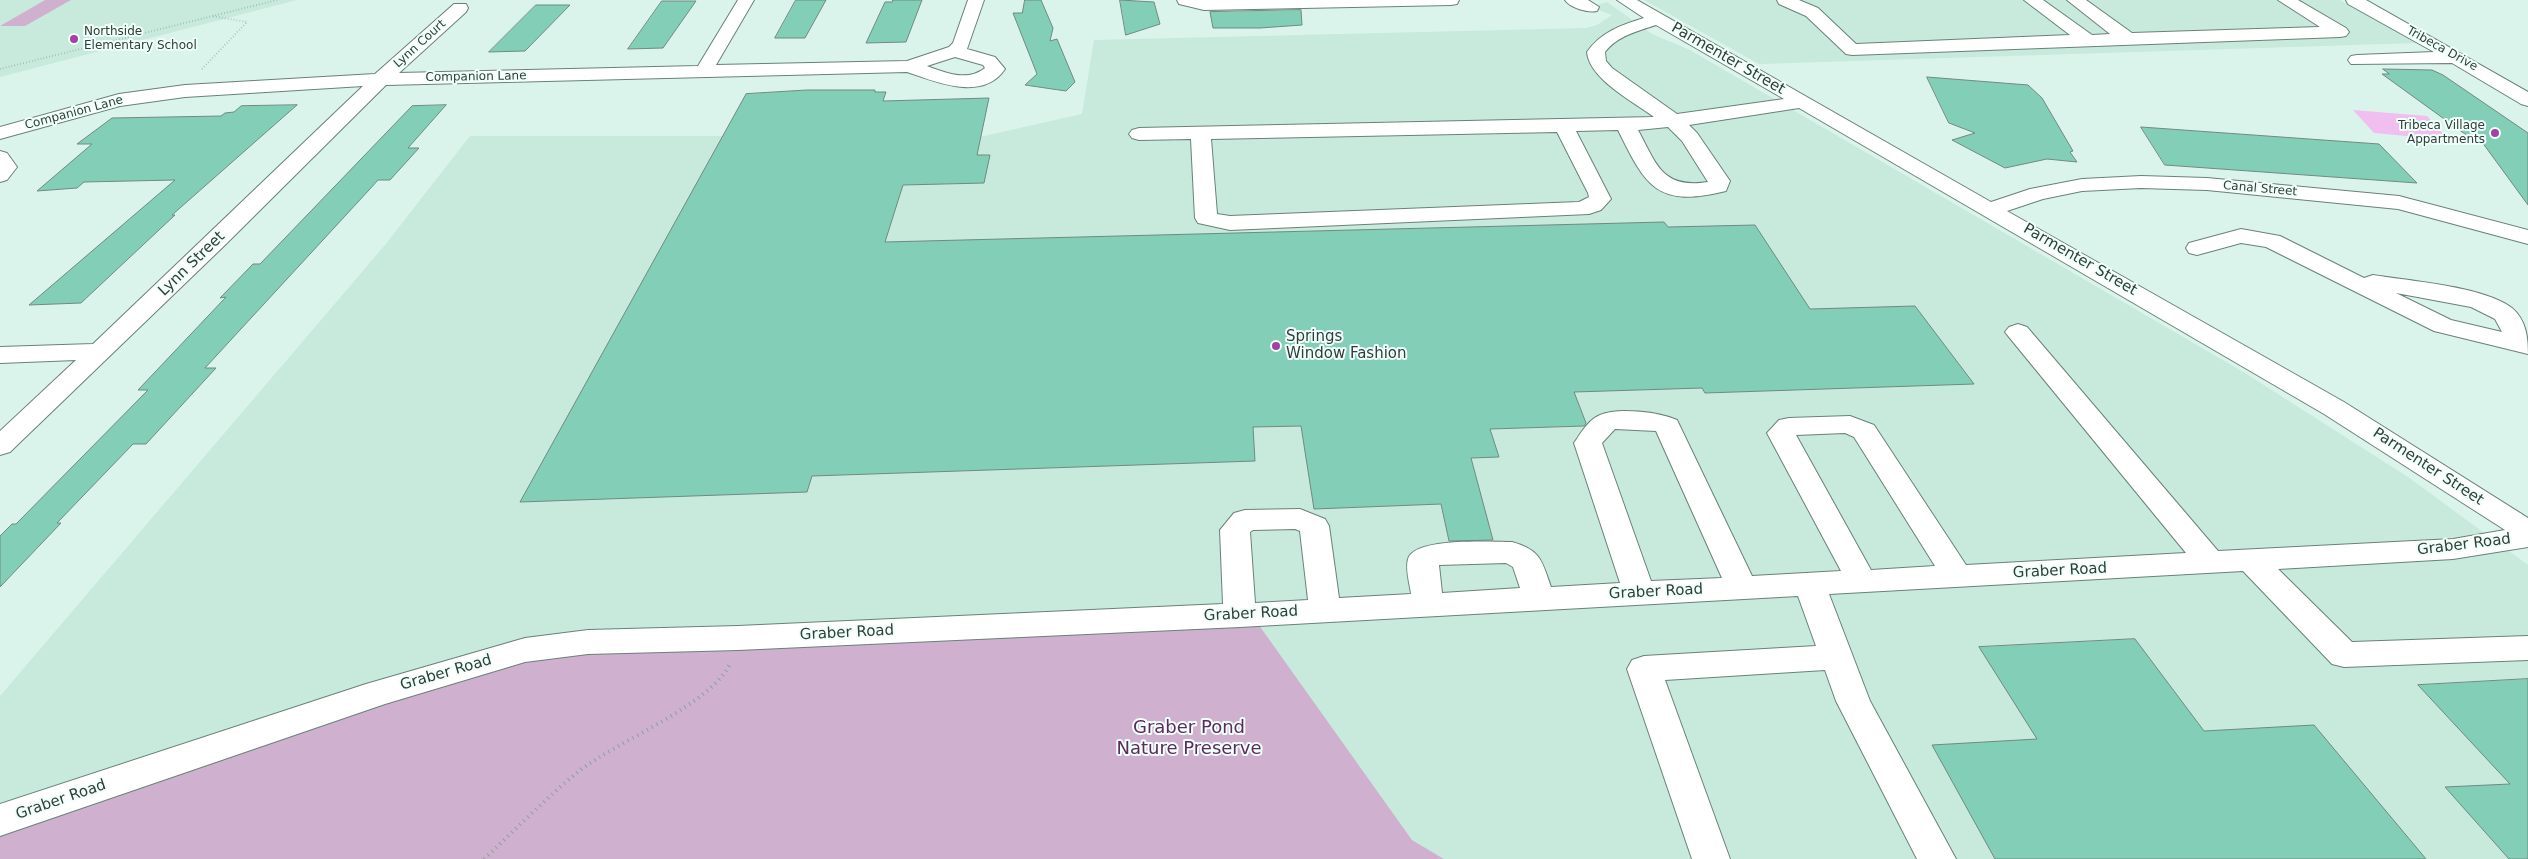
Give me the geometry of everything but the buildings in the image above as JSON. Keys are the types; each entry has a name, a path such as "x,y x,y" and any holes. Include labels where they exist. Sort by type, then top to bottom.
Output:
{"street":[{"path":"703,72 746,0"},
{"path":"910,66 943,80 958,82 979,80 989,76 996,69 989,61 955,50 961,44 976,0"},
{"path":"1186,0 1204,4 1451,0"},
{"path":"1573,0 1591,7"},
{"name":"Parmenter Street","path":"1625,0 1991,209 2370,429 2528,532"},
{"path":"1785,0 1812,12 1852,50 2340,32 2286,0"},
{"path":"2032,0 2088,40"},
{"path":"2075,0 2128,39"},
{"name":"Tribeca Drive","path":"2354,0 2457,57 2528,100"},
{"name":"Lynn Court","path":"381,80 460,8"},
{"path":"1625,124 1656,179 1667,186 1684,189 1718,186 1719,181 1690,137 1673,121 1605,72 1597,62 1596,52 1606,40 1624,31 1658,19"},
{"name":"Companion Lane","path":"0,133 119,100 185,91 381,80 910,66 955,50"},
{"path":"2357,60 2457,57"},
{"name":"Lynn Street","path":"0,446 218,239 381,80"},
{"path":"1138,134 1625,124 1719,116 1803,102"},
{"path":"1201,133 1206,218 1230,223 1582,209 1593,205 1600,199 1599,192 1563,125"},
{"path":"0,157 6,167 0,176"},
{"name":"Canal Street","path":"1991,209 2038,194 2082,185 2141,182 2208,184 2399,203 2528,237"},
{"path":"2197,248 2241,236 2272,241 2443,326 2524,345"},
{"path":"2344,277 2483,303 2506,315 2524,345"},
{"path":"2018,332 2210,562"},
{"path":"0,354 100,351"},
{"path":"1640,593 1588,443 1597,430 1609,422 1657,421 1667,426 1742,588"},
{"path":"1862,581 1781,433 1789,426 1850,424 1864,431 1957,576"},
{"path":"1240,615 1235,530 1245,520 1300,518 1314,526 1325,610"},
{"name":"Graber Road","path":"0,820 378,693 525,650 588,642 738,638 1539,599 2453,549 2528,537"},
{"path":"1428,605 1423,560 1437,554 1512,552 1527,561 1539,599"},
{"path":"2250,560 2344,655 2528,648"},
{"path":"1810,584 1854,701 1937,859"},
{"path":"1711,859 1644,669 1837,657"}],"path":[{"path":"0,69 277,0"},
{"path":"185,91 190,81 247,22 212,16"},
{"path":"484,859 579,771 605,753 690,703 717,684 729,666 738,638"}],"shaded area":[{"name":"Northside Elementary School","path":"0,0 297,0 0,77"},
{"path":"1644,0 2340,0 2417,43 1759,64"},
{"path":"1607,2 1652,34 1690,50 2245,373 2408,477 2528,565 2528,859 1444,859 1412,840 1250,614 0,820 0,696 385,245 470,136 984,136 1082,114 1094,40 1586,28 1597,25 1612,15 1591,7"},
{"path":"2353,110 2427,116 2449,140 2374,133"}],"green space":[{"path":"45,0 71,0 25,26 0,26"},
{"name":"Graber Pond Nature Preserve","path":"1251,614 1412,840 1444,859 0,859 0,820 525,650"}],"place":[{"name":"Northside Elementary School","path":"74,39"},
{"name":"Tribeca Village Appartments","path":"2495,133"},
{"name":"Springs Window Fashion","path":"1276,346"}]}
